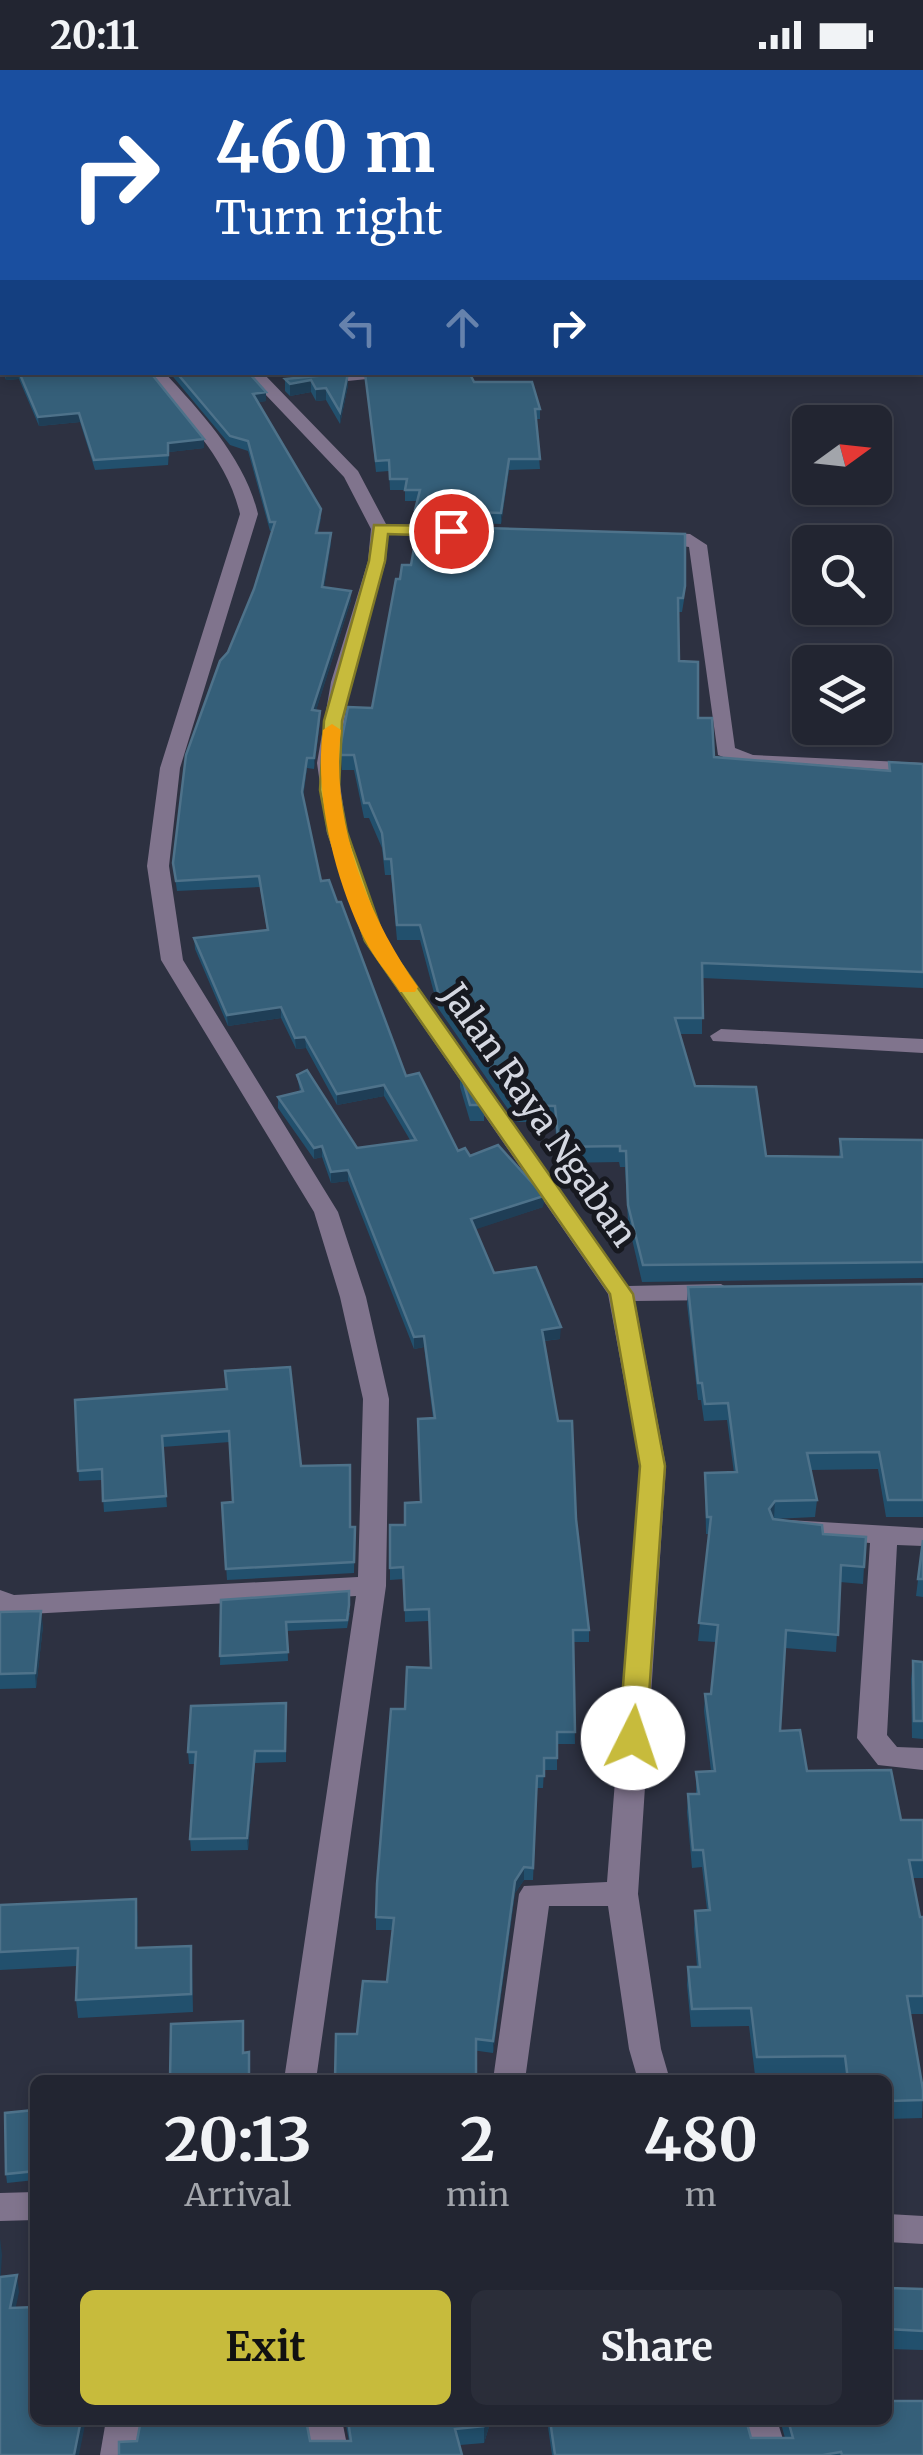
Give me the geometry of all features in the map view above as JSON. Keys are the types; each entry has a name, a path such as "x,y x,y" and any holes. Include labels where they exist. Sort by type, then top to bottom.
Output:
{"street":[{"path":"157,375 201,424 243,492 249,514 170,768 158,854 172,960 326,1212 353,1297 376,1399 372,1586 301,2075"},
{"path":"274,380 345,375"},
{"path":"274,380 352,475 380,529 474,532"},
{"name":"Jalan Raya Ngaban","path":"380,529 377,561 333,721 328,763 337,832 375,941 621,1294 653,1466 611,1893 653,2075"},
{"path":"625,536 690,540 698,545 725,751 734,758 923,769"},
{"path":"721,1036 923,1046"},
{"path":"621,1294 753,1292"},
{"path":"786,1528 923,1538"},
{"path":"884,1535 872,1738 888,1757 923,1759"},
{"path":"0,1600 11,1605 372,1586"},
{"path":"510,2075 534,1899 545,1891 611,1893"},
{"path":"0,2207 30,2206"},
{"path":"892,2228 923,2230"},
{"path":"118,2455 123,2425"},
{"path":"325,2425 331,2455"},
{"path":"761,2425 770,2455"}],"building":[{"path":"20,375 152,375 204,439 168,443 168,455 94,460 79,413 38,417"},
{"path":"179,375 251,375 266,392 253,394 321,509 316,533 331,533 322,587 351,591 312,710 320,711 314,758 307,758 302,792 321,881 329,880 337,902 341,902 406,1076 419,1073 458,1151 465,1148 470,1156 498,1145 544,1196 471,1219 494,1273 536,1267 561,1327 542,1330 558,1421 572,1421 576,1519 589,1630 573,1630 575,1732 557,1732 557,1758 544,1758 544,1776 537,1776 533,1868 524,1867 515,1881 493,2041 476,2039 476,2075 335,2075 336,2034 357,2034 363,1981 387,1982 394,1918 376,1917 391,1709 405,1709 407,1667 431,1668 429,1609 405,1610 403,1567 390,1568 390,1525 405,1525 405,1503 421,1502 418,1419 435,1418 424,1336 414,1337 348,1170 331,1172 322,1146 314,1148 278,1097 303,1091 297,1075 307,1070 357,1148 416,1140 384,1085 337,1094 305,1037 295,1038 281,1007 227,1015 194,938 268,930 259,876 176,881 173,863 186,755 220,661 228,652 254,589 275,522 270,522 248,441 230,436"},
{"path":"348,375 340,412 326,388 316,389 311,380 290,384 285,379"},
{"path":"365,375 470,375 474,382 532,382 540,409 535,409 540,459 509,459 501,513 415,510 420,490 405,490 407,479 390,479 389,460 376,461"},
{"path":"418,526 685,534 685,586 683,598 678,598 679,661 698,662 698,718 712,718 714,757 890,771 889,762 923,764 923,972 702,963 703,1018 675,1018 695,1086 756,1087 766,1156 842,1157 840,1139 923,1140 923,1262 643,1265 628,1205 626,1151 620,1151 620,1146 559,1147 555,1106 518,1105 438,992 420,925 397,925 391,859 385,859 382,833 369,803 364,803 354,755 341,755 340,748 348,707 372,708 396,579 400,579 402,565 411,565"},
{"path":"460,1071 484,1105 470,1105"},
{"path":"923,1284 923,1500 888,1500 879,1452 807,1453 817,1500 775,1501 769,1509 773,1519 822,1525 823,1534 866,1537 864,1567 841,1565 838,1635 786,1630 780,1731 800,1730 807,1771 891,1770 901,1820 923,1820 923,1860 909,1860 923,1917 923,1996 907,1996 923,2100 892,2101 892,2075 847,2075 845,2056 757,2057 751,2008 692,2009 688,1967 700,1967 695,1911 710,1910 703,1850 693,1850 688,1794 699,1794 696,1772 715,1771 705,1694 711,1694 718,1625 699,1623 711,1517 707,1517 705,1473 737,1472 728,1403 705,1404 702,1383 698,1383 688,1287"},
{"path":"290,1367 301,1466 350,1465 354,1562 226,1569 222,1503 233,1502 229,1431 162,1436 166,1496 103,1501 102,1469 78,1471 75,1400 227,1389 225,1371"},
{"path":"923,1540 923,1579 918,1579"},
{"path":"349,1591 347,1620 286,1622 288,1652 220,1656 221,1600"},
{"path":"41,1611 35,1673 0,1674 0,1612"},
{"path":"913,1661 923,1662 923,1721 914,1721"},
{"path":"286,1703 285,1751 255,1751 247,1838 190,1839 196,1752 188,1752 191,1706"},
{"path":"136,1899 136,1948 191,1946 191,1994 76,2000 78,1948 0,1952 0,1905"},
{"path":"243,2021 243,2053 249,2052 249,2075 170,2075 171,2024"},
{"path":"30,2110 30,2172 6,2174 5,2113"},
{"path":"17,2275 10,2308 30,2307 30,2425 80,2425 74,2455 0,2455 0,2277"},
{"path":"892,2288 923,2289 923,2331 892,2329"},
{"path":"892,2401 923,2401 923,2455 555,2455 551,2425 747,2425 751,2438 793,2438 789,2425 892,2425"},
{"path":"140,2425 307,2425 310,2441 351,2441 349,2425 484,2425 455,2429 462,2455 119,2455 119,2442 137,2441"}],"slow traffic":[{"path":"332,730 329,790 337,832 375,941 407,987"}],"route":[{"path":"451,531 380,529 377,561 333,721 329,790 337,832 375,941 621,1294 653,1466 633,1738"}]}
